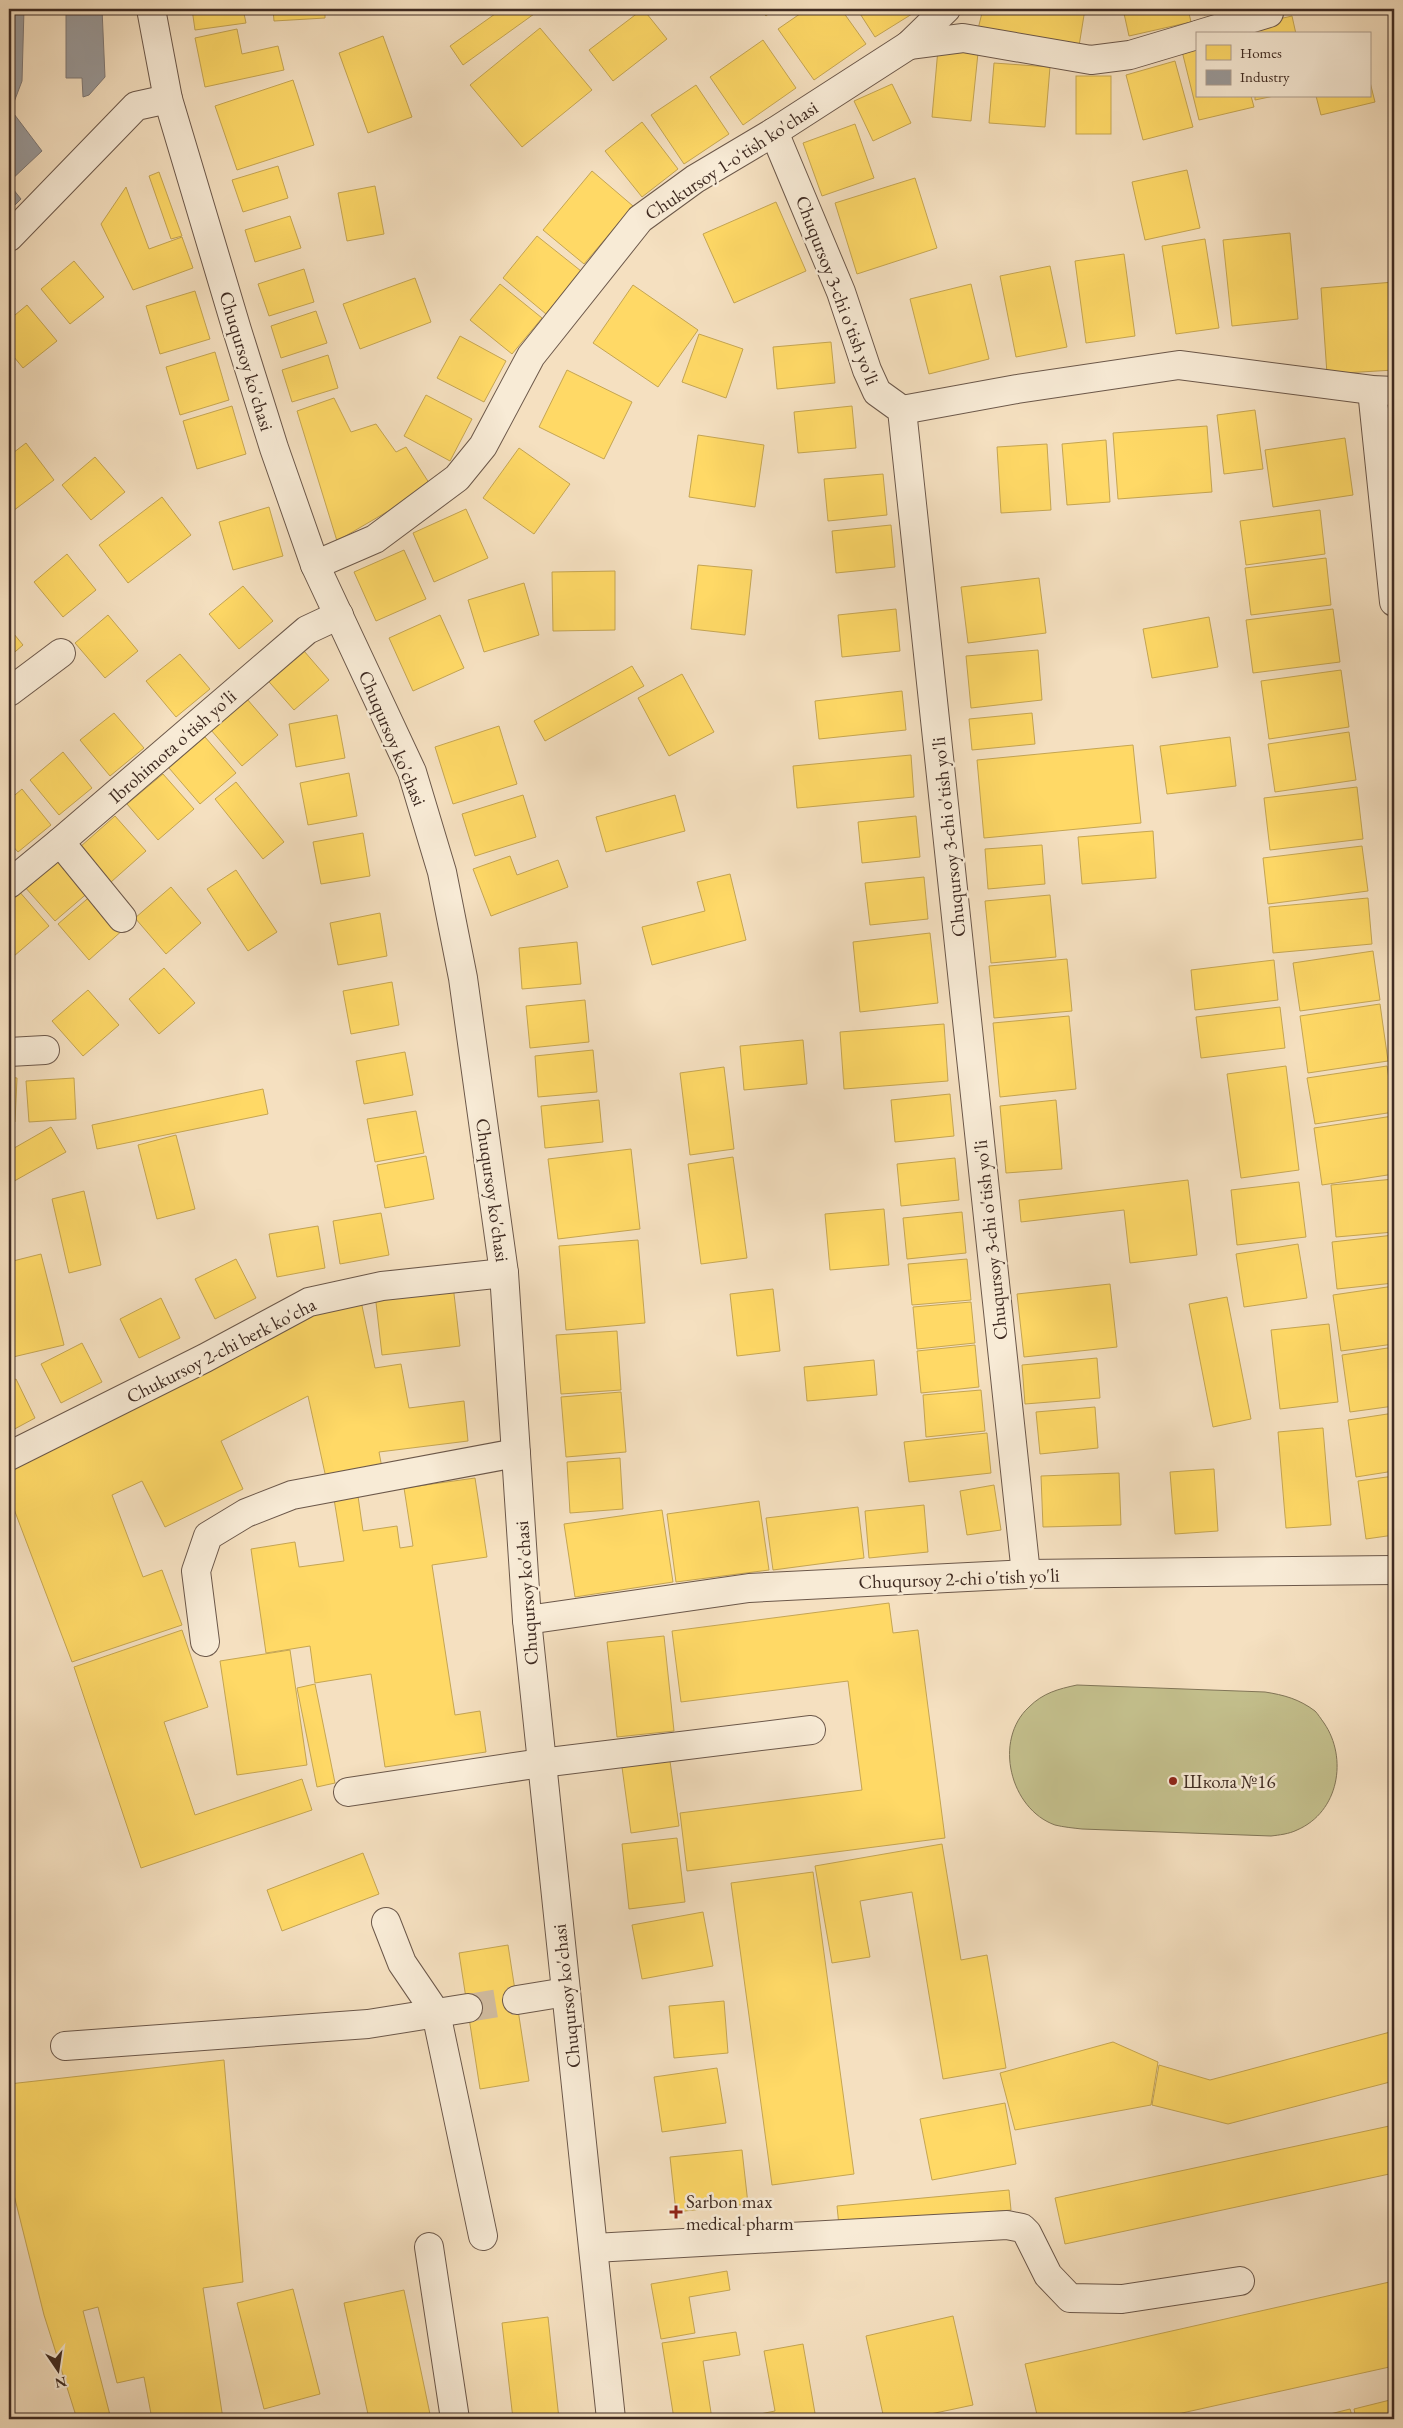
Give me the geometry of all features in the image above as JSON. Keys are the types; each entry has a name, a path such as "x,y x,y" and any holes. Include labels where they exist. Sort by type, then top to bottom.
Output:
{"street":[{"name":"Chuqursoy ko'chasi","path":"151,9 168,99 237,330 315,565 412,772 442,872 472,1033 504,1273 527,1620 540,1763 611,2419"},
{"name":"Chukursoy 1-o'tish ko'chasi","path":"315,565 375,539 457,478 482,446 531,356 640,218 695,179 774,132 909,45 946,9"},
{"path":"1205,32 1269,13"},
{"path":"909,45 963,38 1091,60 1130,55 1196,35"},
{"path":"9,237 136,106 168,99"},
{"name":"Chuqursoy 3-chi o'tish yo'li","path":"774,132 841,292 867,370 877,392 902,410 1026,1574"},
{"path":"902,410 1017,389 1179,365 1383,391 1394,602"},
{"name":"Ibrohimota o'tish yo'li","path":"9,884 307,630 339,615"},
{"path":"9,692 61,654"},
{"path":"60,842 122,918"},
{"path":"9,1052 45,1050"},
{"name":"Chukursoy 2-chi berk ko'cha","path":"9,1456 205,1358 309,1302 382,1286 504,1273"},
{"path":"205,1642 196,1571 208,1536 216,1531 246,1513 292,1495 516,1452"},
{"name":"Chuqursoy 2-chi o'tish yo'li","path":"527,1620 749,1588 1026,1574 1394,1570"},
{"path":"348,1792 540,1763 811,1730"},
{"path":"386,1922 402,1963 436,2012 483,2236"},
{"path":"517,2000 566,1992"},
{"path":"65,2046 368,2024 468,2008"},
{"path":"594,2248 1007,2225 1022,2228 1027,2233 1048,2275 1070,2298 1122,2299 1240,2281"},
{"path":"429,2247 455,2419"}],"shaded area":[{"path":"1077,1685 1265,1692 1285,1696 1297,1701 1315,1711 1331,1737 1336,1752 1337,1767 1335,1783 1330,1797 1322,1811 1311,1822 1294,1831 1271,1836 1082,1829 1055,1825 1039,1817 1027,1804 1018,1789 1012,1772 1010,1755 1012,1737 1018,1721 1034,1702 1051,1692"}],"building: Homes":[{"path":"192,9 243,9 246,23 195,30"},
{"path":"273,9 325,9 325,18 274,21"},
{"path":"502,9 541,9 463,65 450,46"},
{"path":"643,9 667,39 613,81 589,50"},
{"path":"759,9 774,9 766,16"},
{"path":"807,9 841,9 866,44 814,80 778,29"},
{"path":"857,9 909,9 912,14 875,37"},
{"path":"983,9 1085,9 1079,46 978,29"},
{"path":"1123,9 1188,9 1191,22 1129,36"},
{"path":"1203,9 1232,9 1204,15"},
{"path":"1292,16 1296,32 1240,32 1239,28"},
{"path":"540,28 592,90 522,147 470,85"},
{"path":"237,29 242,54 278,46 284,70 205,87 195,38"},
{"path":"383,36 412,117 368,133 339,53"},
{"path":"763,40 796,88 743,125 710,77"},
{"path":"1196,43 1196,98 1252,98 1254,107 1199,120 1181,47"},
{"path":"938,49 978,53 971,121 932,117"},
{"path":"1394,53 1394,66 1390,55"},
{"path":"1175,61 1193,127 1143,140 1126,75"},
{"path":"994,63 1050,67 1045,127 989,123"},
{"path":"1076,76 1111,76 1111,134 1076,134"},
{"path":"293,80 314,145 237,170 215,106"},
{"path":"1370,82 1375,102 1321,115 1317,98 1370,98"},
{"path":"892,84 911,123 873,141 854,101"},
{"path":"696,85 729,134 684,164 651,115"},
{"path":"642,122 678,169 642,197 605,151"},
{"path":"855,124 874,178 822,196 803,143"},
{"path":"278,166 288,198 243,212 232,180"},
{"path":"1187,170 1200,228 1145,240 1132,182"},
{"path":"592,171 633,206 584,264 543,230"},
{"path":"159,172 182,236 171,239 149,176"},
{"path":"915,178 937,248 857,274 835,203"},
{"path":"375,186 384,234 347,241 338,193"},
{"path":"126,187 149,249 182,237 193,268 133,290 101,224"},
{"path":"776,202 806,271 734,303 703,234"},
{"path":"290,216 301,248 255,262 245,230"},
{"path":"1290,233 1298,319 1232,326 1223,240"},
{"path":"537,236 581,271 546,314 503,278"},
{"path":"1205,239 1219,328 1176,334 1162,246"},
{"path":"1124,254 1135,336 1086,343 1075,261"},
{"path":"74,261 104,297 70,324 41,289"},
{"path":"1050,266 1067,347 1016,357 1000,276"},
{"path":"304,269 314,302 269,316 258,284"},
{"path":"415,278 431,322 360,349 343,304"},
{"path":"1394,282 1394,370 1327,374 1321,288"},
{"path":"500,284 542,318 512,354 470,320"},
{"path":"971,284 989,359 929,374 910,299"},
{"path":"633,285 698,330 658,387 593,343"},
{"path":"195,291 210,339 160,354 146,306"},
{"path":"27,305 57,341 23,368 9,351 9,320"},
{"path":"316,311 327,343 281,358 271,326"},
{"path":"699,334 743,349 726,398 682,382"},
{"path":"460,336 506,361 484,402 437,378"},
{"path":"831,342 835,383 777,389 773,347"},
{"path":"215,352 229,400 180,415 166,367"},
{"path":"328,355 338,388 292,402 282,370"},
{"path":"567,370 632,402 604,459 539,427"},
{"path":"426,395 472,419 450,461 404,436"},
{"path":"334,398 351,432 376,424 396,452 406,447 431,486 337,541 297,411"},
{"path":"232,406 246,454 197,469 183,421"},
{"path":"852,406 856,448 798,453 794,412"},
{"path":"1255,410 1263,469 1224,474 1217,415"},
{"path":"1207,426 1212,492 1118,499 1113,433"},
{"path":"698,435 764,445 755,507 689,497"},
{"path":"1345,438 1353,495 1273,507 1265,450"},
{"path":"1106,440 1110,502 1067,505 1062,444"},
{"path":"26,443 54,480 9,514 9,456"},
{"path":"1047,444 1051,510 1001,513 997,447"},
{"path":"519,448 570,484 534,534 483,498"},
{"path":"95,457 125,492 91,520 62,485"},
{"path":"883,474 887,515 828,521 824,479"},
{"path":"162,497 191,535 128,583 99,545"},
{"path":"269,507 283,556 233,570 219,522"},
{"path":"466,509 488,558 434,582 413,533"},
{"path":"1320,510 1325,554 1246,565 1240,521"},
{"path":"891,525 895,567 836,573 832,531"},
{"path":"404,550 426,599 376,621 354,572"},
{"path":"67,554 96,590 63,617 34,582"},
{"path":"1326,558 1331,605 1251,615 1245,568"},
{"path":"698,565 752,570 745,635 691,629"},
{"path":"615,571 615,630 553,631 552,572"},
{"path":"1039,578 1046,633 968,643 961,587"},
{"path":"524,583 539,635 484,652 468,600"},
{"path":"243,586 273,621 239,649 209,614"},
{"path":"896,609 900,651 842,657 838,615"},
{"path":"1333,609 1340,662 1253,673 1246,620"},
{"path":"108,615 138,651 105,678 75,643"},
{"path":"440,615 464,668 413,691 389,638"},
{"path":"1209,617 1218,667 1152,678 1143,629"},
{"path":"9,628 23,645 9,657"},
{"path":"298,644 329,680 294,710 263,675"},
{"path":"1038,650 1042,700 971,708 966,656"},
{"path":"180,654 210,689 176,717 146,681"},
{"path":"632,666 644,686 545,741 534,721"},
{"path":"1341,670 1349,727 1269,739 1261,681"},
{"path":"682,674 714,732 669,756 638,698"},
{"path":"902,691 906,730 819,739 815,701"},
{"path":"247,699 278,735 242,766 211,730"},
{"path":"114,713 144,748 110,776 80,740"},
{"path":"1032,713 1035,744 972,750 969,719"},
{"path":"337,715 345,758 296,767 289,724"},
{"path":"499,726 517,784 453,804 435,747"},
{"path":"1349,732 1356,780 1275,792 1268,744"},
{"path":"205,737 236,773 200,804 169,768"},
{"path":"1230,737 1236,786 1167,794 1160,746"},
{"path":"1133,745 1141,823 984,838 977,760"},
{"path":"63,752 92,788 59,815 30,780"},
{"path":"911,755 914,797 797,808 793,766"},
{"path":"349,773 357,816 308,825 300,783"},
{"path":"163,774 194,809 158,840 127,804"},
{"path":"236,782 284,842 263,859 215,799"},
{"path":"1357,787 1363,839 1270,850 1264,798"},
{"path":"22,789 51,825 18,852 9,842 9,800"},
{"path":"523,795 536,837 475,856 462,814"},
{"path":"675,795 685,831 606,852 596,817"},
{"path":"115,816 146,851 111,882 80,847"},
{"path":"916,816 920,857 862,863 858,822"},
{"path":"1153,831 1156,878 1082,884 1078,837"},
{"path":"363,833 370,876 321,884 313,842"},
{"path":"1042,845 1045,884 988,889 985,849"},
{"path":"1362,846 1368,891 1268,904 1263,858"},
{"path":"59,855 90,891 55,921 24,886"},
{"path":"510,856 517,875 558,860 568,887 491,916 473,869"},
{"path":"236,870 277,932 248,951 207,889"},
{"path":"730,874 746,940 652,965 642,927 705,911 697,882"},
{"path":"924,877 928,919 870,925 865,883"},
{"path":"171,887 201,923 166,954 135,918"},
{"path":"18,890 49,926 14,956 9,951 9,898"},
{"path":"93,894 124,929 89,960 58,924"},
{"path":"1050,895 1056,957 991,963 985,901"},
{"path":"1368,898 1372,944 1273,953 1269,907"},
{"path":"380,913 387,956 338,965 330,923"},
{"path":"930,933 938,1003 860,1012 853,942"},
{"path":"577,942 581,984 522,989 519,948"},
{"path":"1373,951 1380,1000 1300,1011 1293,963"},
{"path":"1067,959 1072,1011 994,1018 989,966"},
{"path":"1274,960 1278,1000 1195,1010 1191,970"},
{"path":"164,968 195,1003 159,1034 129,999"},
{"path":"392,982 399,1025 351,1034 343,991"},
{"path":"88,990 119,1025 83,1056 52,1021"},
{"path":"585,1000 589,1042 530,1048 526,1006"},
{"path":"1380,1004 1388,1061 1308,1073 1300,1016"},
{"path":"1280,1007 1285,1048 1201,1058 1196,1017"},
{"path":"1069,1016 1076,1089 1000,1097 993,1023"},
{"path":"944,1024 948,1081 844,1089 840,1032"},
{"path":"803,1040 807,1084 744,1090 740,1046"},
{"path":"593,1050 597,1092 538,1097 535,1056"},
{"path":"405,1052 413,1095 364,1104 356,1061"},
{"path":"1286,1066 1299,1170 1241,1178 1227,1074"},
{"path":"1387,1066 1394,1112 1315,1124 1307,1078"},
{"path":"724,1067 734,1149 690,1155 680,1073"},
{"path":"9,1077 17,1078 15,1122 9,1121"},
{"path":"74,1078 76,1119 29,1122 26,1081"},
{"path":"263,1089 268,1114 97,1149 92,1125"},
{"path":"950,1094 954,1136 895,1142 891,1100"},
{"path":"599,1100 603,1142 545,1148 541,1106"},
{"path":"1056,1100 1062,1169 1006,1173 1000,1106"},
{"path":"416,1111 424,1153 375,1162 367,1119"},
{"path":"1393,1116 1394,1174 1322,1185 1314,1128"},
{"path":"51,1127 66,1152 9,1184 9,1151"},
{"path":"176,1135 195,1209 157,1219 138,1145"},
{"path":"631,1149 640,1229 558,1239 548,1159"},
{"path":"426,1156 434,1199 385,1208 377,1165"},
{"path":"733,1157 747,1258 701,1264 688,1164"},
{"path":"955,1158 959,1200 901,1206 897,1164"},
{"path":"1394,1179 1394,1232 1336,1237 1331,1185"},
{"path":"1188,1180 1197,1255 1130,1263 1124,1210 1021,1222 1019,1200"},
{"path":"1299,1182 1306,1237 1237,1245 1231,1190"},
{"path":"84,1191 101,1265 69,1273 52,1199"},
{"path":"884,1209 889,1265 830,1270 825,1214"},
{"path":"962,1212 966,1253 907,1259 903,1218"},
{"path":"381,1213 389,1255 340,1264 333,1221"},
{"path":"318,1226 325,1268 277,1277 269,1234"},
{"path":"1394,1235 1394,1283 1337,1289 1332,1242"},
{"path":"638,1240 645,1323 566,1330 559,1246"},
{"path":"1298,1244 1307,1298 1244,1307 1236,1254"},
{"path":"41,1254 64,1345 13,1357 9,1342 9,1262"},
{"path":"236,1259 256,1298 215,1319 195,1279"},
{"path":"967,1259 971,1300 912,1305 908,1264"},
{"path":"1110,1284 1117,1347 1024,1357 1017,1294"},
{"path":"453,1285 460,1346 382,1355 375,1294"},
{"path":"1394,1286 1394,1344 1341,1351 1333,1295"},
{"path":"773,1289 780,1351 737,1356 730,1294"},
{"path":"1227,1297 1251,1419 1213,1427 1189,1304"},
{"path":"161,1298 180,1338 139,1358 120,1319"},
{"path":"361,1301 375,1368 401,1364 409,1408 464,1401 468,1441 379,1452 382,1468 326,1478 308,1396 221,1441 243,1489 165,1527 142,1481 112,1495 143,1577 162,1570 182,1625 72,1662 9,1496 9,1467 315,1308"},
{"path":"971,1302 975,1343 917,1349 913,1307"},
{"path":"1329,1324 1338,1402 1280,1409 1271,1330"},
{"path":"617,1331 621,1390 561,1394 556,1335"},
{"path":"82,1343 102,1382 61,1403 41,1364"},
{"path":"975,1345 979,1387 921,1393 917,1351"},
{"path":"1394,1347 1394,1406 1350,1412 1342,1355"},
{"path":"1097,1358 1100,1398 1025,1404 1022,1365"},
{"path":"874,1360 877,1395 807,1401 804,1367"},
{"path":"16,1379 35,1418 9,1432 9,1382"},
{"path":"981,1390 985,1431 926,1437 923,1395"},
{"path":"621,1392 626,1452 566,1457 561,1397"},
{"path":"1095,1407 1098,1448 1040,1454 1036,1412"},
{"path":"1394,1413 1394,1471 1356,1477 1348,1420"},
{"path":"1323,1428 1331,1525 1286,1528 1278,1432"},
{"path":"987,1433 991,1473 909,1482 904,1442"},
{"path":"620,1458 623,1509 570,1513 567,1462"},
{"path":"1214,1469 1218,1531 1175,1534 1170,1472"},
{"path":"1119,1473 1121,1525 1043,1527 1041,1476"},
{"path":"1394,1476 1394,1535 1366,1539 1358,1481"},
{"path":"475,1478 487,1557 432,1565 455,1715 480,1711 486,1752 385,1767 371,1674 315,1683 310,1646 266,1653 251,1549 295,1542 299,1567 344,1561 334,1499 358,1496 363,1531 397,1526 400,1548 413,1546 404,1488"},
{"path":"994,1485 1001,1530 967,1535 960,1491"},
{"path":"759,1501 769,1570 676,1582 667,1514"},
{"path":"924,1505 928,1552 869,1558 865,1511"},
{"path":"858,1507 864,1558 773,1570 766,1518"},
{"path":"662,1510 673,1582 575,1597 564,1524"},
{"path":"889,1603 893,1633 918,1630 945,1838 687,1871 680,1813 862,1790 848,1681 681,1702 672,1631"},
{"path":"182,1630 208,1707 164,1722 195,1815 302,1779 312,1810 141,1868 74,1667"},
{"path":"664,1636 674,1731 617,1737 607,1642"},
{"path":"290,1650 307,1765 237,1775 220,1661"},
{"path":"315,1684 335,1783 317,1787 297,1688"},
{"path":"669,1754 679,1826 631,1833 621,1760"},
{"path":"677,1838 685,1902 629,1909 622,1844"},
{"path":"942,1844 961,1960 987,1955 1006,2068 943,2079 912,1892 860,1901 870,1957 832,1963 815,1866"},
{"path":"363,1853 379,1894 282,1931 267,1890"},
{"path":"813,1872 854,2174 772,2185 731,1883"},
{"path":"703,1912 713,1966 642,1979 632,1925"},
{"path":"508,1945 529,2081 480,2089 459,1953"},
{"path":"724,2001 728,2053 674,2058 669,2006"},
{"path":"1394,2031 1394,2111 1390,2082 1228,2124 1152,2105 1159,2065 1210,2080"},
{"path":"1113,2042 1158,2062 1151,2105 1015,2130 1000,2073"},
{"path":"224,2060 243,2282 203,2288 223,2419 152,2419 144,2377 117,2383 98,2307 83,2311 111,2419 77,2419 44,2315 9,2175 9,2084"},
{"path":"717,2068 726,2123 662,2132 654,2077"},
{"path":"1005,2103 1016,2164 932,2180 920,2119"},
{"path":"1394,2125 1394,2173 1065,2244 1055,2198"},
{"path":"742,2150 748,2204 676,2212 670,2157"},
{"path":"1009,2190 1011,2210 839,2226 837,2206"},
{"path":"727,2271 730,2290 689,2297 695,2333 661,2339 651,2284"},
{"path":"1394,2281 1394,2366 1155,2419 1038,2419 1025,2364"},
{"path":"293,2289 320,2394 264,2409 237,2303"},
{"path":"404,2290 431,2419 369,2419 344,2303"},
{"path":"953,2316 973,2405 907,2419 884,2419 866,2336"},
{"path":"548,2317 559,2419 513,2419 502,2323"},
{"path":"736,2332 740,2355 703,2361 712,2419 674,2419 662,2343"},
{"path":"803,2344 816,2419 756,2419 755,2415 775,2411 764,2351"},
{"path":"1394,2399 1394,2419 1356,2419 1354,2409"},
{"path":"1350,2409 1353,2419 1310,2419"}],"building: Industry":[{"path":"9,9 24,9 22,81 11,110 42,151 9,182"},
{"path":"66,9 102,9 105,77 89,95 83,97 82,78 66,78"},
{"path":"9,184 21,199 9,211"}],"tunnel":[{"path":"468,2008 517,2000"}],"place":[{"name":"Школа №16","path":"1173,1781"},
{"name":"Sarbon max medical pharm","path":"676,2212"}]}
